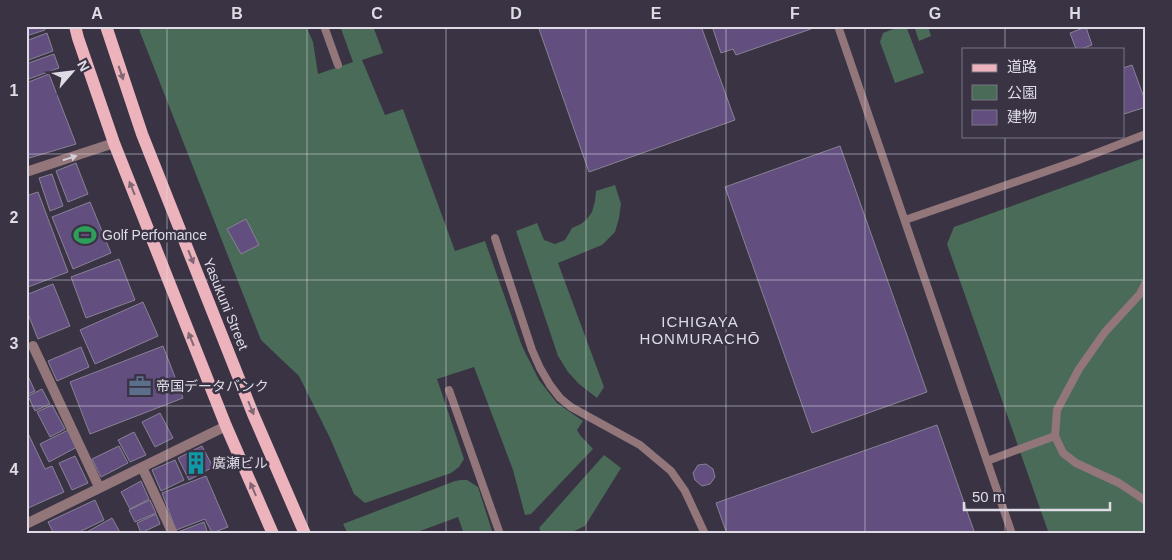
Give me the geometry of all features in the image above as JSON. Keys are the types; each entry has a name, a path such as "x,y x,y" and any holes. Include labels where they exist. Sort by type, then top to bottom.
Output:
{"main road":[{"path":"75,26 114,143 226,426 273,534"},
{"name":"Yasukuni Street","path":"106,26 149,152 254,414 306,534"}],"street":[{"path":"26,172 114,143"},
{"path":"29,347 99,487"},
{"path":"30,534 26,524 226,426"},
{"path":"142,467 173,534"}],"lane":[{"path":"324,26 338,65"},
{"path":"838,26 1012,534"},
{"path":"905,220 1076,162 1146,134"},
{"path":"495,238 532,350 550,385 560,398 571,407 640,445 671,472 684,491 705,534"},
{"path":"1146,282 1140,294 1105,332 1079,369 1057,410 1056,436 1063,453 1076,463 1119,483 1146,501"},
{"path":"450,390 500,534"},
{"path":"987,460 1056,436"}],"green space":[{"path":"139,26 306,26 313,42 318,74 353,62 340,26 373,26 383,53 362,60 385,115 403,109 455,251 485,241 522,346 539,380 557,403 583,421 577,430 593,449 531,514 525,515 513,470 474,367 437,379 464,459 459,467 451,473 365,503 354,494 330,438 299,376 261,340"},
{"path":"906,26 924,73 895,83 880,42 883,33"},
{"path":"914,26 928,26 931,36 919,41"},
{"path":"1146,157 1146,534 1049,534 947,244 954,227"},
{"path":"615,185 621,204 615,232 602,245 558,263 604,387 597,398 579,384 568,372 558,356 516,231 537,223 544,240 555,244 565,240 572,228 581,224 592,212 596,191"},
{"path":"604,455 621,468 585,526 568,534 542,534 539,528"},
{"path":"467,480 478,487 493,534 464,534 458,517 412,534 348,534 343,524 455,481"}],"building":[{"path":"26,26 44,26 45,30 26,36"},
{"path":"538,26 701,26 735,120 589,172"},
{"path":"712,26 810,26 811,29 736,55 733,49 721,53"},
{"path":"1086,27 1092,45 1076,48 1070,33"},
{"path":"47,33 53,51 26,61 26,41"},
{"path":"54,54 59,68 26,80 26,64"},
{"path":"1132,65 1146,107 1124,114 1124,68"},
{"path":"49,74 76,144 26,159 26,83"},
{"path":"840,146 927,392 812,433 725,187"},
{"path":"76,163 88,194 68,202 56,171"},
{"path":"52,174 63,206 50,211 39,178"},
{"path":"38,192 68,272 28,287 26,283 26,196"},
{"path":"90,202 111,253 73,269 52,217"},
{"path":"246,219 259,245 241,254 227,229"},
{"path":"119,259 135,300 86,318 71,277"},
{"path":"53,284 70,326 38,339 26,309 26,295"},
{"path":"143,302 158,336 95,364 80,330"},
{"path":"163,346 183,398 90,434 70,382"},
{"path":"81,347 89,367 57,381 48,361"},
{"path":"26,372 35,391 26,395"},
{"path":"42,389 50,404 35,411 28,396"},
{"path":"52,405 65,429 50,437 37,412"},
{"path":"160,413 173,438 155,447 142,422"},
{"path":"937,425 975,534 727,534 716,503"},
{"path":"26,429 45,469 52,466 64,492 26,509"},
{"path":"68,430 77,447 49,462 40,444"},
{"path":"134,432 146,455 130,462 118,440"},
{"path":"119,446 128,463 101,477 92,459"},
{"name":"廣瀬ビル","path":"202,446 213,467 189,480 178,458"},
{"path":"75,456 88,483 72,490 59,463"},
{"path":"175,460 184,480 161,491 152,470"},
{"path":"706,464 713,469 715,477 710,484 702,486 695,480 693,473 698,465"},
{"path":"206,476 228,527 212,533 205,519 176,530 162,493"},
{"path":"141,481 149,499 130,509 121,492"},
{"path":"95,500 104,520 75,534 54,534 48,522"},
{"path":"150,500 156,513 135,522 129,510"},
{"path":"156,514 160,524 141,533 137,523"},
{"path":"112,518 121,534 87,534 87,532"},
{"path":"204,522 208,534 178,534 178,532"}],"place":[{"name":"Golf Perfomance","path":"85,235"},
{"name":"帝国データバンク","path":"140,386"},
{"name":"廣瀬ビル","path":"196,463"}],"district":[{"name":"ICHIGAYA HONMURACHŌ","path":"700,330"}]}
